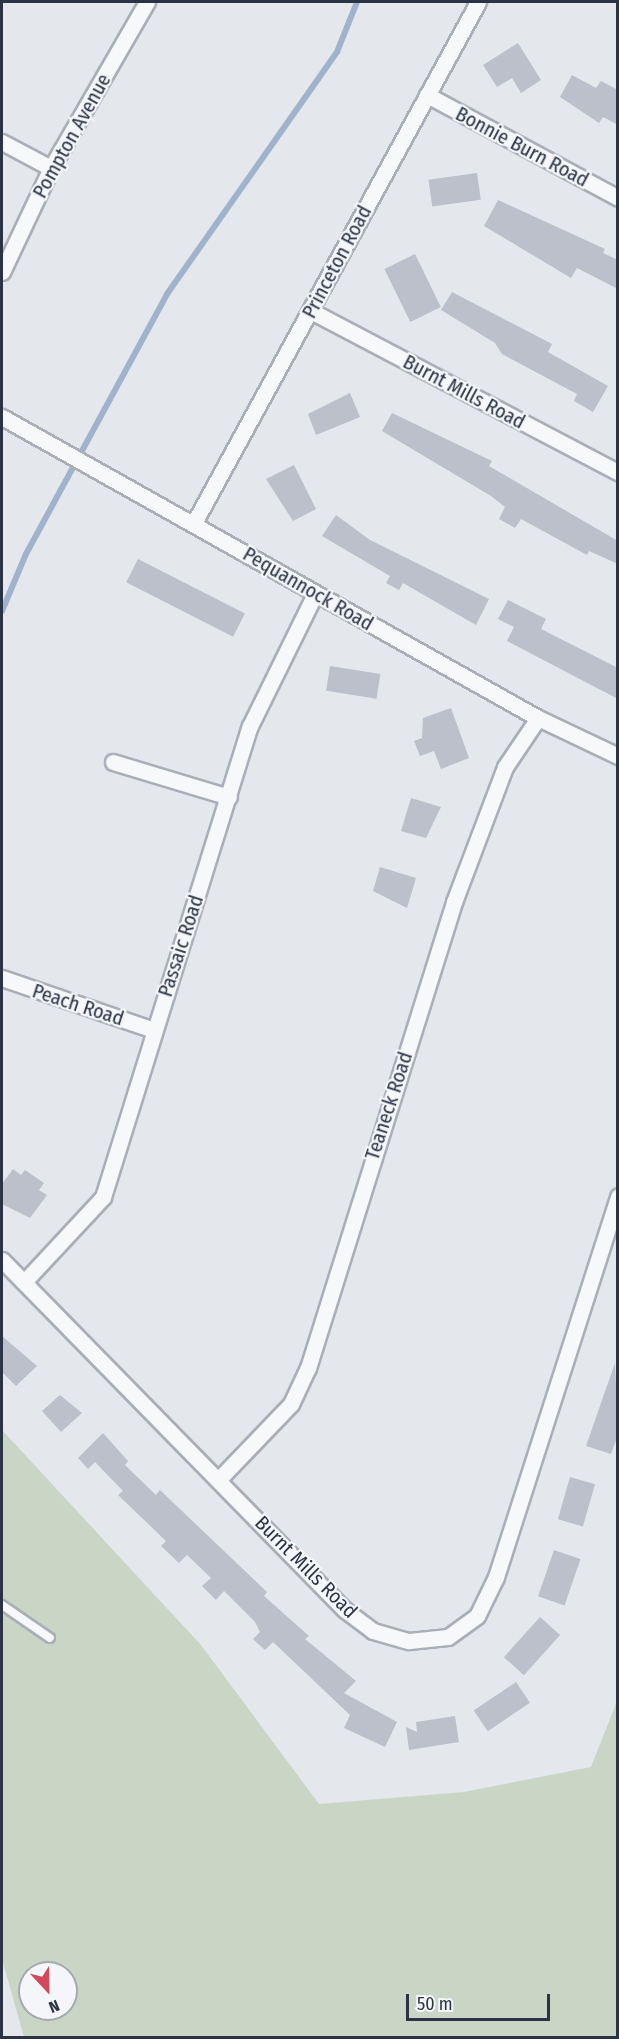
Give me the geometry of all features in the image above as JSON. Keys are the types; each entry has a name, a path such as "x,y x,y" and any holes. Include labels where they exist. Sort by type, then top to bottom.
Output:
{"street":[{"name":"Pompton Avenue","path":"2,272 51,168 147,2"},
{"name":"Princeton Road","path":"194,523 478,2"},
{"name":"Bonnie Burn Road","path":"427,95 618,198"},
{"path":"2,142 51,168"},
{"name":"Burnt Mills Road","path":"310,311 618,472"},
{"name":"Pequannock Road","path":"2,417 538,718 618,756"},
{"name":"Passaic Road","path":"24,1282 102,1197 250,726 315,594"},
{"name":"Teaneck Road","path":"219,1479 291,1404 308,1368 454,902 505,767 538,718"},
{"path":"113,762 229,796"},
{"name":"Peach Road","path":"2,978 154,1030"},
{"name":"Burnt Mills Road","path":"2,1260 345,1610 373,1631 410,1641 447,1637 477,1616 496,1577 618,1196"}],"lane":[{"path":"2,1605 50,1638"}],"green space":[{"path":"2,1430 201,1645 319,1804 464,1792 591,1767 617,1701 617,2037 24,2037 19,2021 78,2021 78,1961 18,1961 18,2016 2,1959"}],"building":[{"path":"518,43 541,80 521,93 512,78 497,87 483,65"},
{"path":"572,75 596,88 601,81 618,90 618,125 603,117 599,123 560,97"},
{"path":"477,173 481,200 432,207 428,180"},
{"path":"498,200 605,249 603,253 618,260 618,289 577,268 571,278 484,226"},
{"path":"415,254 441,307 410,322 384,269"},
{"path":"452,292 552,344 548,352 608,386 593,412 574,401 577,394 502,354 495,343 441,310"},
{"path":"350,393 360,417 316,435 308,414"},
{"path":"392,413 492,461 489,466 618,541 618,564 589,551 587,555 521,519 515,528 499,519 505,507 491,496 382,431"},
{"path":"294,465 316,509 293,521 266,479"},
{"path":"336,515 370,540 489,599 476,625 403,583 399,590 386,583 390,576 322,536"},
{"path":"138,559 245,613 233,637 126,582"},
{"path":"508,600 546,619 541,629 618,668 618,699 507,641 514,627 498,619"},
{"path":"330,666 380,674 376,699 326,691"},
{"path":"451,708 469,758 441,769 434,751 420,756 414,741 422,738 423,718"},
{"path":"411,798 441,807 426,838 401,831"},
{"path":"380,867 416,878 407,908 373,891"},
{"path":"13,1169 21,1175 25,1170 44,1183 39,1190 47,1195 30,1218 2,1204 2,1184"},
{"path":"2,1336 37,1366 16,1386 2,1372"},
{"path":"615,1363 618,1435 611,1454 586,1446"},
{"path":"60,1395 82,1413 61,1432 42,1411"},
{"path":"103,1433 128,1461 125,1465 156,1495 160,1490 267,1592 264,1596 309,1636 305,1639 356,1681 344,1693 397,1722 385,1747 344,1728 350,1715 273,1642 265,1650 253,1639 260,1632 255,1622 224,1591 216,1600 202,1586 211,1578 187,1555 179,1563 161,1546 166,1541 118,1495 123,1491 95,1462 88,1469 78,1458"},
{"path":"570,1477 595,1484 583,1526 558,1519"},
{"path":"554,1550 580,1559 565,1605 538,1596"},
{"path":"540,1617 560,1635 524,1675 504,1657"},
{"path":"516,1682 530,1703 488,1731 474,1711"},
{"path":"455,1716 459,1742 409,1750 406,1727 417,1732 416,1722"}],"waterway":[{"path":"2,611 26,554 167,294 337,52 357,2"}]}
